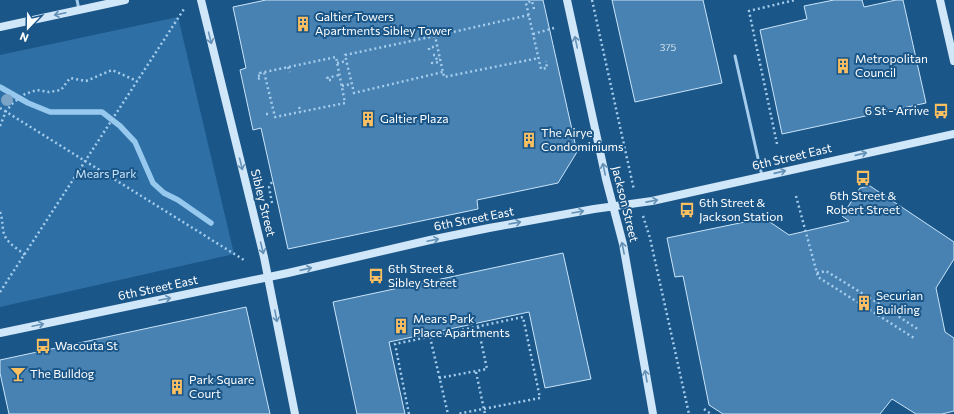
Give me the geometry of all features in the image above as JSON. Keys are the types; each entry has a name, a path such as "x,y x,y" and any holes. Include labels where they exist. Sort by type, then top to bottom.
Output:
{"street":[{"path":"0,27 125,0"},
{"name":"Sibley Street","path":"201,0 264,257 295,414"},
{"name":"Jackson Street","path":"567,0 606,178 623,244 653,414"},
{"path":"940,0 954,61"},
{"name":"6th Street East","path":"0,333 268,278 482,230 594,209 652,202 762,176 954,134"}],"lane":[{"path":"77,0 79,10"},
{"path":"735,56 762,176"}],"path":[{"path":"777,144 749,11 795,0"},
{"path":"534,9 532,1 526,3 542,69 547,68 546,61"},
{"path":"0,292 184,9"},
{"path":"443,72 354,93 345,55 529,15"},
{"path":"533,34 554,28"},
{"path":"435,36 444,77 539,58"},
{"path":"432,49 429,50 429,48 437,46"},
{"path":"433,55 436,55 437,60 440,60"},
{"path":"259,78 261,75 260,73 264,72 336,57 345,102 275,117 264,72"},
{"path":"434,62 432,63 440,60"},
{"path":"337,63 346,61"},
{"path":"288,67 290,72"},
{"path":"0,126 6,111 13,103 25,94 37,90 50,92 61,90 70,78 86,81 112,70 137,81"},
{"path":"331,80 328,80 327,78 339,75"},
{"path":"342,86 351,84"},
{"path":"299,107 301,112"},
{"path":"0,108 244,260"},
{"path":"272,203 269,186 273,180"},
{"path":"796,196 818,277 914,338"},
{"path":"0,212 4,235 12,245 25,255"},
{"path":"817,273 826,271 919,330"},
{"path":"410,414 395,344 523,317 540,398 456,414"},
{"path":"439,378 487,369 478,326"},
{"path":"430,337 448,414"},
{"path":"476,371 485,414"},
{"path":"704,409 711,414"}],"green space":[{"name":"Mears Park","path":"178,17 234,254 0,307 0,55"}],"building":[{"name":"Galtier Plaza","path":"266,0 543,0 577,152 558,183 477,200 478,209 288,249 261,128 253,130 240,70 246,68 233,7"},
{"path":"612,0 703,0 722,83 635,102"},
{"name":"Metropolitan Council","path":"834,0 862,0 864,7 896,0 903,0 926,103 782,134 760,30 807,19 804,6"},
{"name":"Securian Building","path":"870,186 954,242 954,259 936,288 945,332 954,338 954,411 942,414 916,414 892,399 880,414 723,414 709,405 683,276 675,277 667,238 764,218 789,235 849,221 842,216 860,188"},
{"name":"Mears Park Place Apartments","path":"563,253 591,379 545,388 529,312 389,342 405,414 357,414 333,302"},
{"name":"Park Square Court","path":"246,307 270,414 9,414 0,373 0,360"}],"waterway":[{"path":"0,87 28,103 50,112 102,112 120,126 135,142 153,183 164,193 178,200 211,223"}],"place":[{"name":"Galtier Towers Apartments Sibley Tower","path":"303,24"},
{"name":"Metropolitan Council","path":"843,66"},
{"name":"6 St - Arrive","path":"941,111"},
{"name":"Galtier Plaza","path":"368,119"},
{"name":"The Airye Condominiums","path":"529,140"},
{"name":"6th Street & Robert Street","path":"863,178"},
{"name":"6th Street & Jackson Station","path":"687,210"},
{"name":"6th Street & Sibley Street","path":"376,276"},
{"name":"Securian Building","path":"864,303"},
{"name":"Mears Park Place Apartments","path":"401,326"},
{"name":"Wacouta St","path":"43,346"},
{"name":"The Bulldog","path":"18,374"},
{"name":"Park Square Court","path":"177,387"}]}
